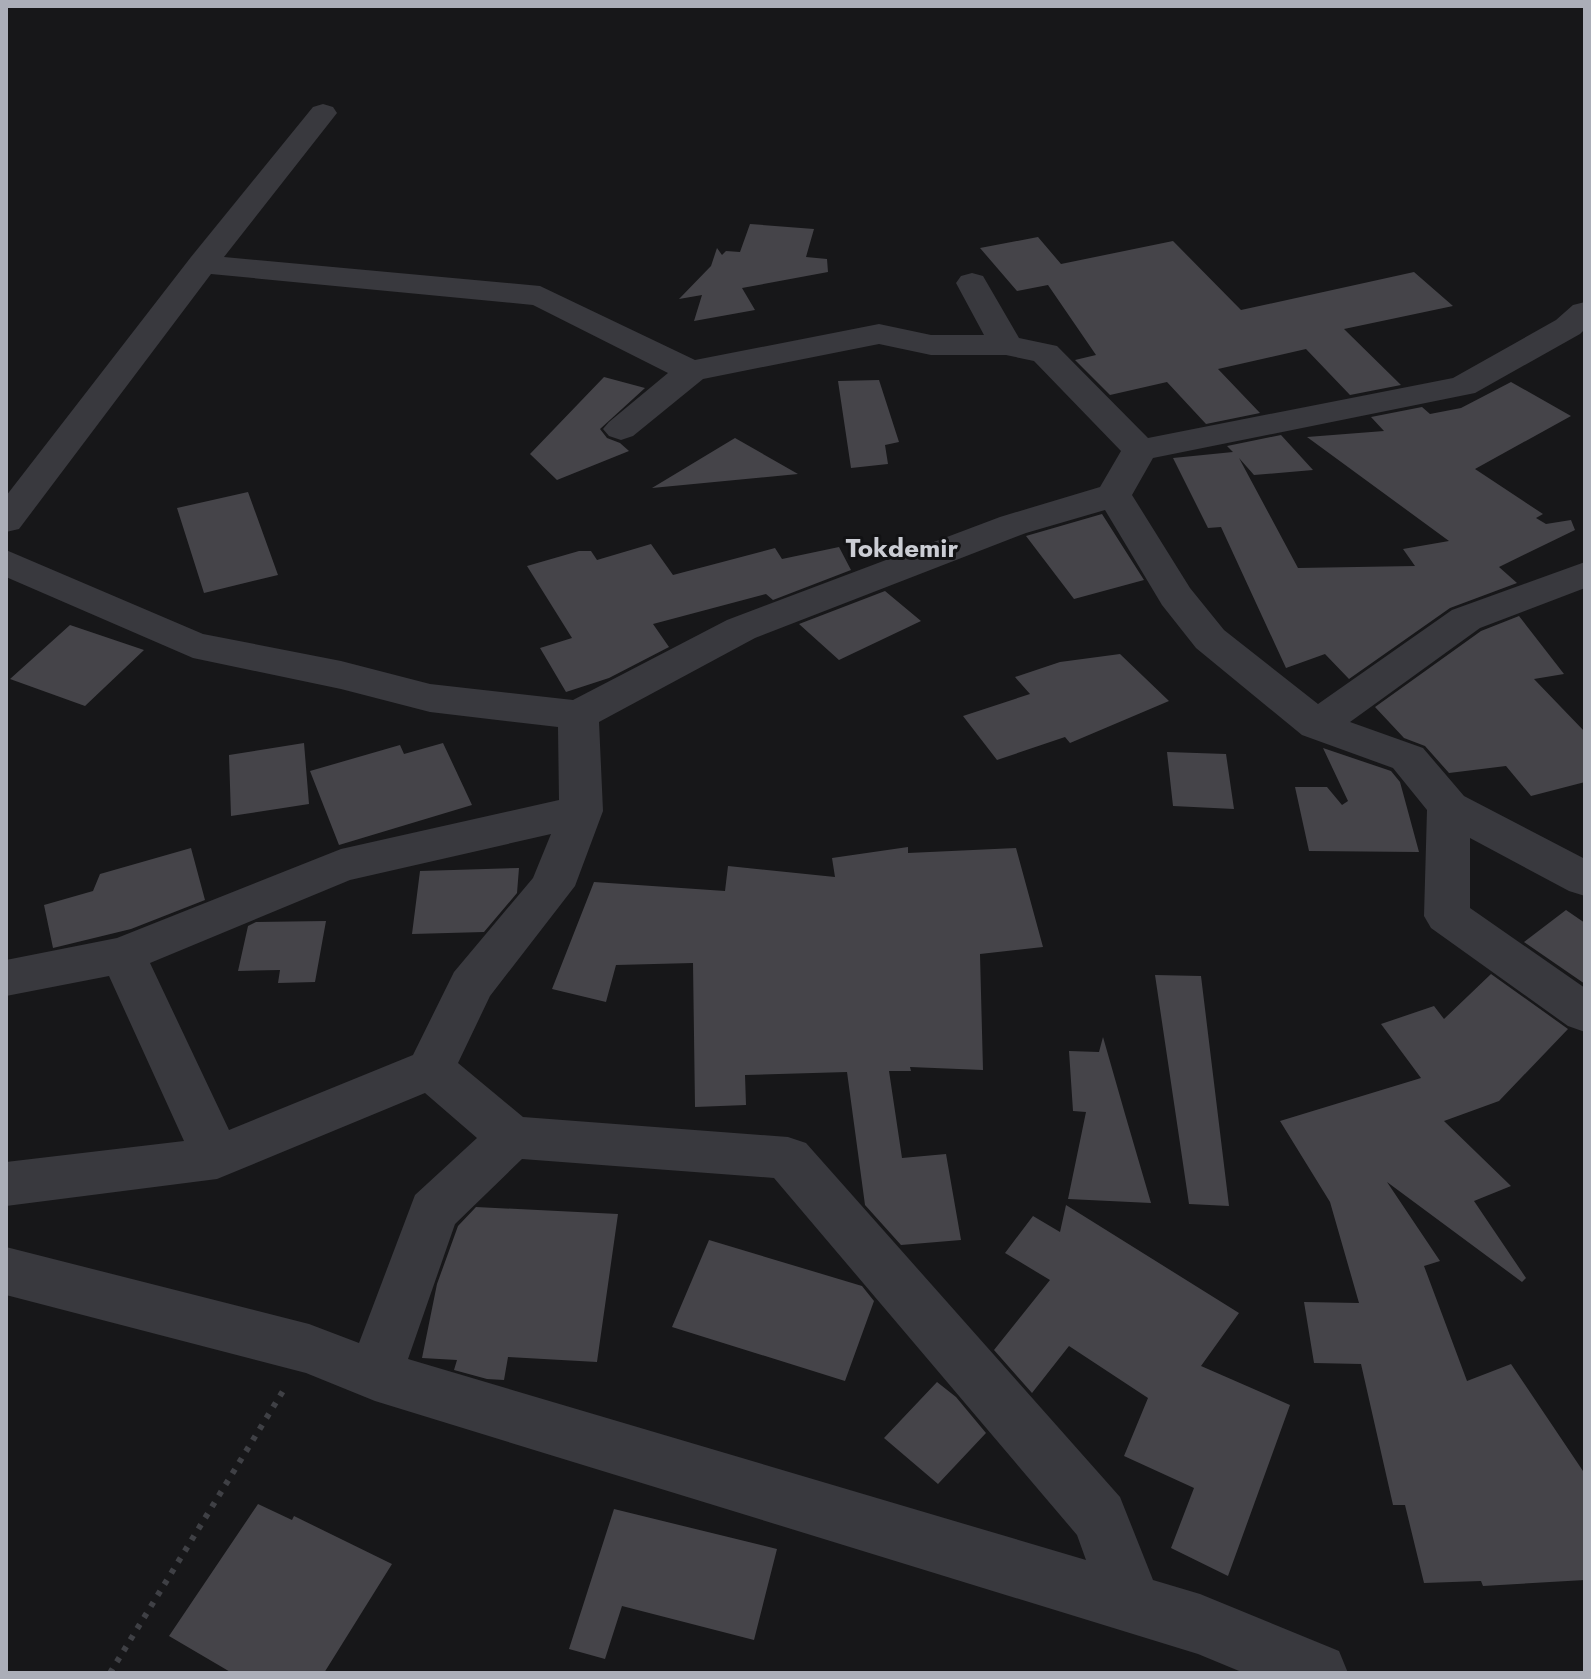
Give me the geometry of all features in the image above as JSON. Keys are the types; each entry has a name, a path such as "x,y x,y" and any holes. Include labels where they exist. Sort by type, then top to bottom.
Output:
{"street":[{"path":"6,521 202,264 323,113"},
{"path":"202,264 540,296 691,371"},
{"path":"972,283 1006,345"},
{"path":"6,562 193,645 341,675 430,698 578,715 741,629 1013,525 1114,495 1140,450 1463,386 1579,323"},
{"path":"621,429 691,371 879,334 931,345 1006,345 1045,353 1140,450"},
{"path":"1114,495 1176,596 1210,639 1317,725 1408,758 1449,807 1585,879"},
{"path":"1317,725 1466,619 1585,574"},
{"path":"6,1184 217,1158 431,1069 471,985 553,886 581,811 578,715"},
{"path":"1449,807 1447,916 1585,1013"},
{"path":"6,978 123,955 341,866 581,811"},
{"path":"123,955 217,1158"},
{"path":"431,1069 512,1137 788,1158 1099,1517 1133,1604"},
{"path":"375,1375 433,1211 512,1137"},
{"path":"6,1271 309,1349 375,1375 1200,1624 1317,1673"}],"path":[{"path":"110,1673 309,1349"}],"building":[{"path":"750,224 814,229 806,257 827,259 828,272 742,288 755,310 694,321 702,295 679,299 711,266 717,248 722,255 726,251 740,252"},
{"path":"1038,237 1061,264 1173,241 1241,310 1414,272 1453,306 1344,329 1401,385 1350,395 1306,349 1218,369 1260,413 1206,424 1167,382 1110,395 1075,360 1096,355 1048,285 1017,291 980,248"},
{"path":"604,377 645,388 600,429 607,438 629,451 557,480 530,454"},
{"path":"879,380 899,442 885,445 888,464 851,468 838,381"},
{"path":"1511,382 1571,416 1475,469 1543,514 1536,518 1546,524 1571,520 1575,530 1499,567 1517,583 1450,608 1349,679 1325,654 1286,668 1221,527 1208,528 1173,458 1233,452 1227,446 1281,435 1313,470 1254,475 1239,458 1298,568 1415,566 1403,549 1449,541 1307,437 1384,431 1371,417 1422,407 1430,414 1461,408"},
{"path":"735,438 798,474 652,488"},
{"path":"248,492 278,575 204,593 177,508"},
{"path":"1102,514 1144,580 1074,599 1026,536"},
{"path":"651,544 673,575 775,548 782,559 839,547 851,570 773,600 766,594 653,624 669,647 609,678 566,692 540,648 572,638 527,566 579,551 591,551 597,560"},
{"path":"885,591 921,621 839,660 799,624"},
{"path":"1519,616 1564,674 1534,679 1585,732 1585,782 1531,796 1506,766 1449,773 1425,746 1404,738 1375,707 1481,631"},
{"path":"70,625 144,650 85,706 10,679"},
{"path":"1120,654 1169,701 1070,743 1065,737 997,760 963,716 1030,694 1015,677 1060,662"},
{"path":"304,743 309,804 231,816 229,755"},
{"path":"443,743 472,805 339,845 310,771 400,745 404,754"},
{"path":"1323,748 1391,771 1400,782 1419,852 1309,851 1295,787 1327,787 1342,805 1348,801"},
{"path":"1167,752 1226,754 1234,809 1173,806"},
{"path":"908,847 908,853 1016,848 1043,947 980,954 983,1070 910,1067 911,1071 889,1071 902,1158 946,1154 961,1240 901,1245 865,1205 847,1072 745,1075 746,1105 695,1107 693,963 616,965 606,1002 552,989 594,882 725,891 728,866 835,877 832,858"},
{"path":"191,848 205,900 131,929 53,948 44,905 93,891 100,874"},
{"path":"519,868 517,893 484,932 412,934 420,871"},
{"path":"1566,910 1585,923 1585,984 1524,942"},
{"path":"326,921 315,982 278,983 280,970 238,971 248,926 256,922"},
{"path":"1491,974 1568,1029 1499,1101 1444,1121 1511,1186 1474,1201 1526,1278 1522,1282 1387,1182 1440,1261 1424,1266 1467,1381 1511,1364 1585,1474 1585,1580 1483,1586 1481,1581 1424,1583 1405,1505 1393,1505 1361,1364 1314,1363 1304,1302 1359,1303 1330,1202 1280,1121 1421,1078 1381,1024 1434,1006 1444,1019"},
{"path":"1155,975 1201,976 1229,1206 1189,1204"},
{"path":"1103,1037 1151,1203 1068,1199 1086,1112 1073,1111 1069,1051 1099,1052"},
{"path":"1066,1205 1239,1313 1201,1366 1290,1405 1228,1576 1171,1548 1194,1488 1124,1456 1148,1398 1069,1346 1032,1393 994,1350 1050,1280 1005,1253 1033,1216 1060,1232"},
{"path":"476,1207 618,1214 597,1362 508,1357 504,1380 454,1370 457,1360 422,1358 437,1284 458,1226"},
{"path":"709,1240 862,1286 874,1301 845,1381 672,1327"},
{"path":"937,1382 956,1397 986,1433 938,1484 884,1438"},
{"path":"258,1504 292,1520 294,1516 392,1564 324,1673 232,1673 169,1636"},
{"path":"614,1509 777,1549 754,1640 622,1606 605,1659 569,1649"}],"district":[{"name":"Tokdemir","path":"902,548"}]}
